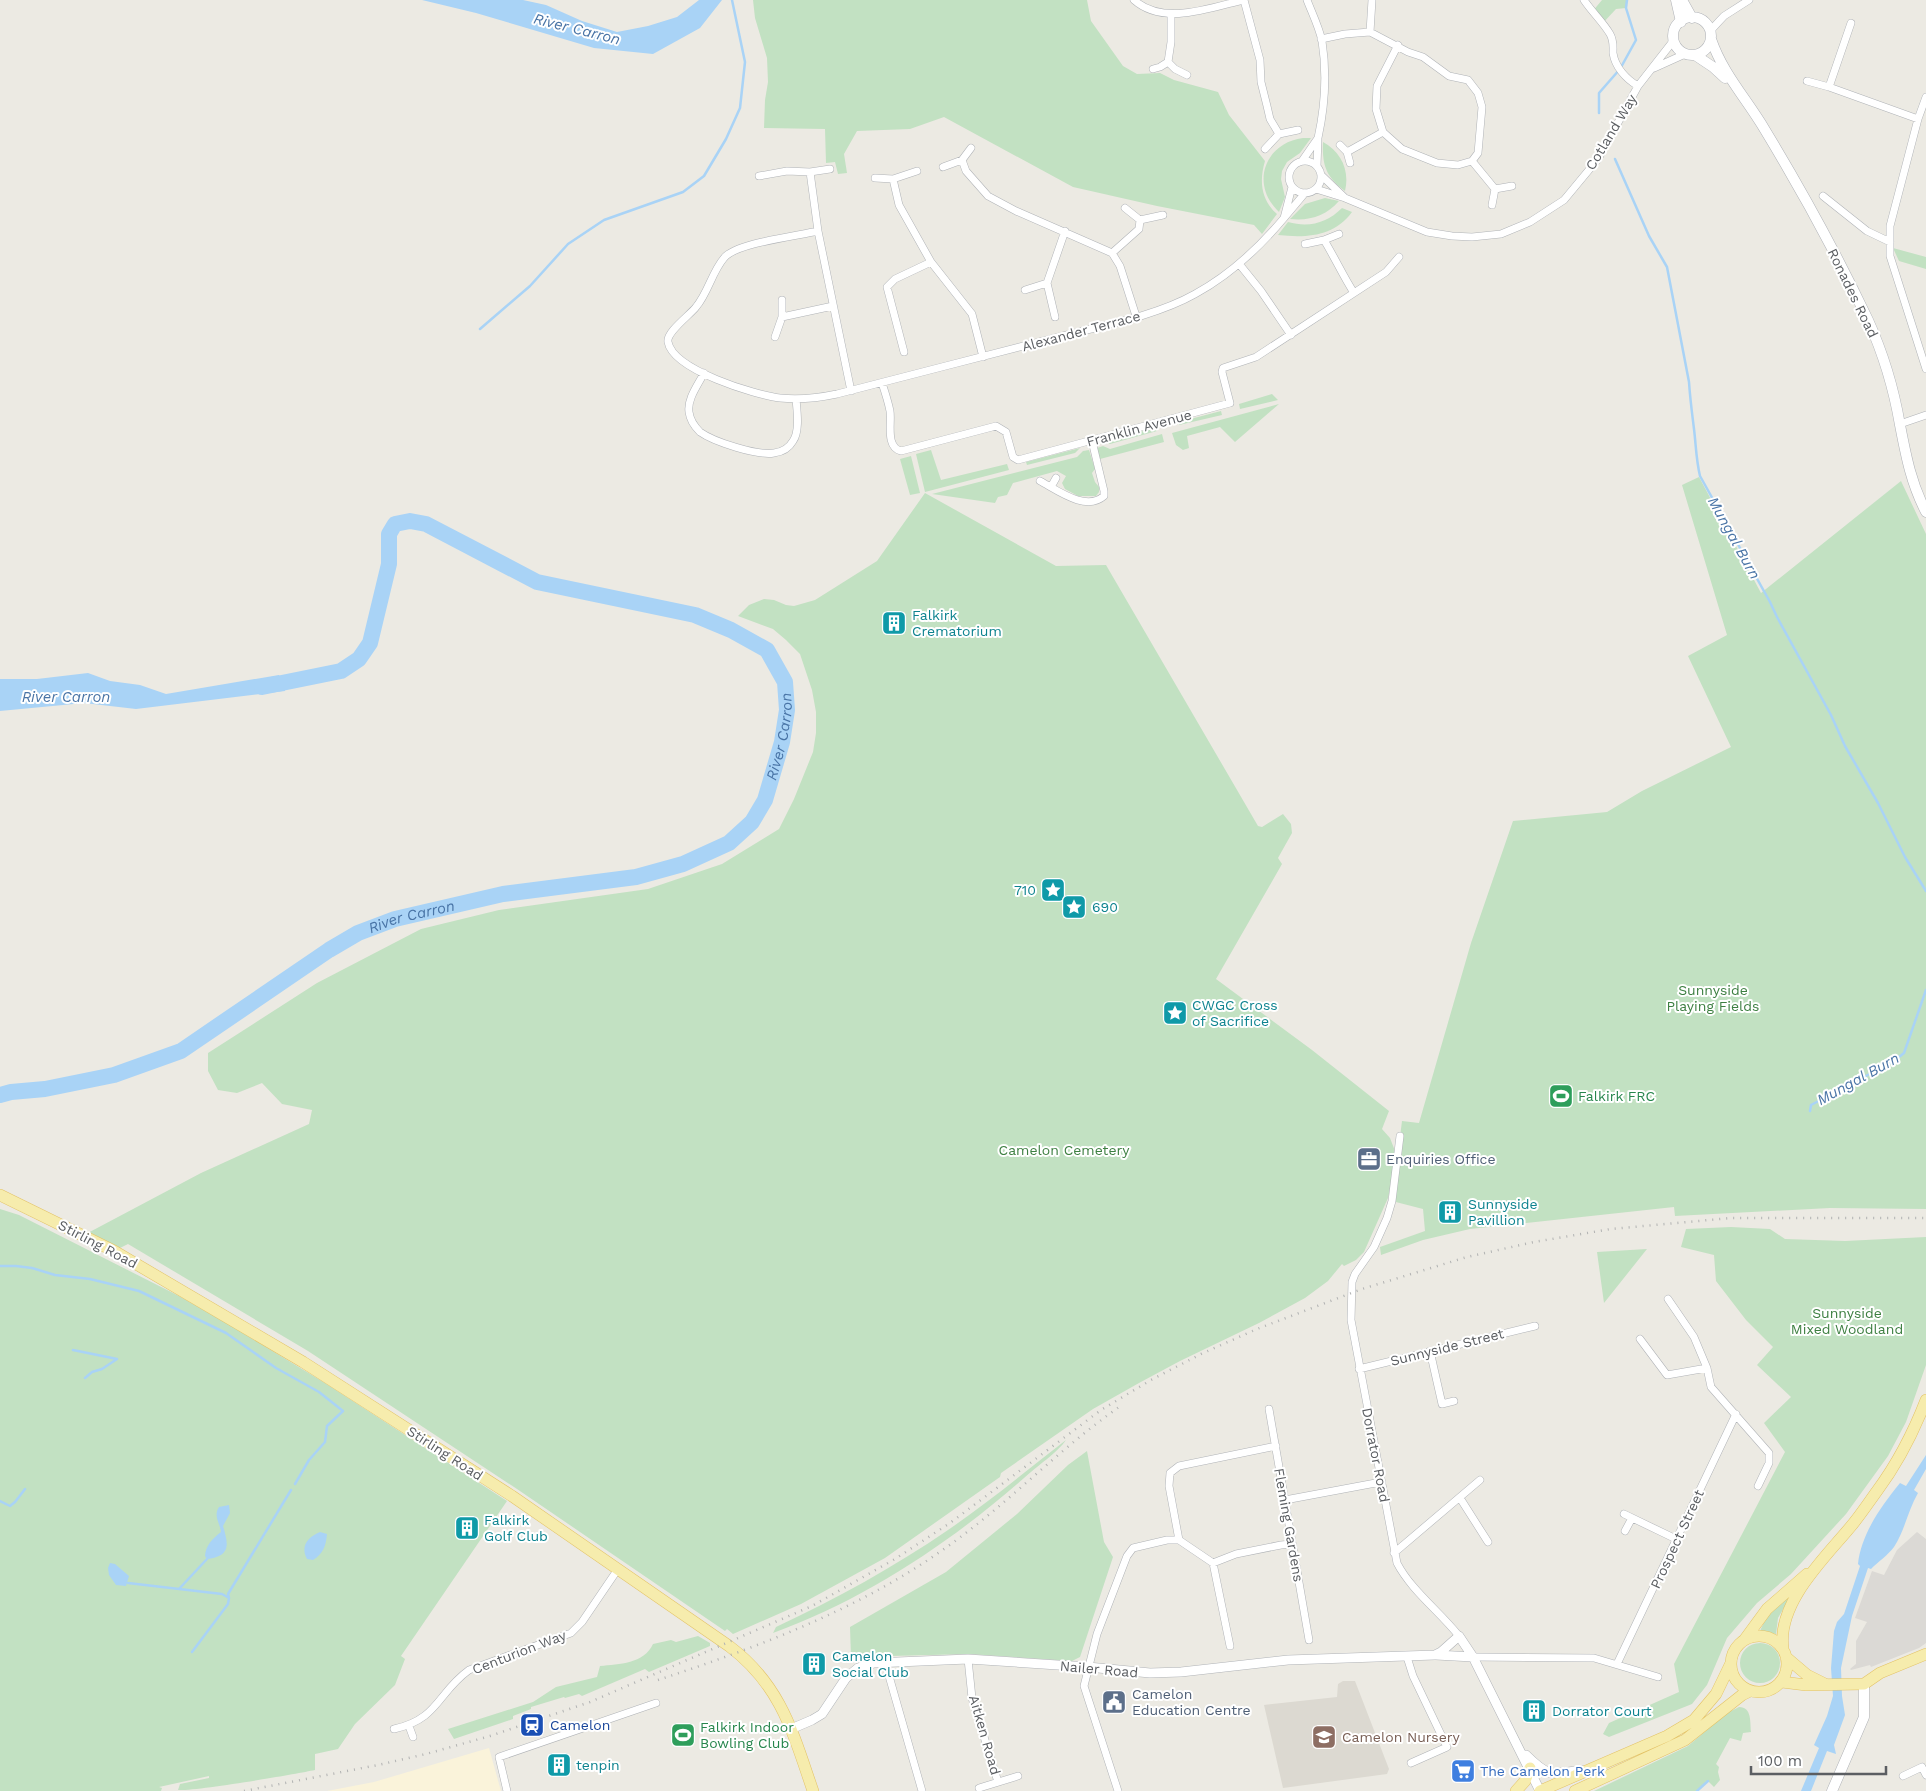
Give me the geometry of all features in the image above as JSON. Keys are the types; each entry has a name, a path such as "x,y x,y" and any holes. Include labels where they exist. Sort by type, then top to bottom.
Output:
{"main road":[{"path":"1676,0 1681,22"},
{"path":"1682,0 1692,18"},
{"path":"1692,18 1699,19 1706,24 1711,35 1708,47 1704,52 1690,55 1678,49 1674,40 1676,27 1681,22 1692,18"},
{"name":"Ronades Road","path":"1711,35 1720,62 1765,129 1800,190 1868,320 1880,347 1900,424 1905,455 1921,503 1926,512"},
{"name":"Ronades Road","path":"1690,55 1713,67 1738,91"},
{"name":"Stirling Road","path":"0,1195 114,1251 303,1362 512,1496 737,1652 771,1688 784,1710 813,1791"},
{"path":"1540,1791 1667,1736 1694,1720 1716,1694 1738,1646 1767,1610 1813,1569 1853,1525 1902,1451 1926,1400"},
{"path":"1575,1791 1685,1740 1742,1695 1750,1692 1760,1693 1769,1691 1782,1682 1787,1672 1782,1638 1787,1613 1813,1569"},
{"path":"1745,1639 1754,1636 1773,1639 1807,1675 1827,1685"},
{"path":"1782,1682 1806,1685 1864,1684 1880,1673 1926,1654"},
{"path":"1731,1663 1732,1672 1736,1680 1750,1692"},
{"path":"1832,1791 1864,1716 1864,1684"},
{"path":"1516,1791 1525,1781 1530,1768"}],"street":[{"path":"1134,0 1141,7 1171,14 1202,10 1244,0 1260,60 1261,82 1270,119 1279,134"},
{"path":"1292,187 1305,193 1316,189 1321,180 1317,166 1318,138 1324,113 1325,78 1321,40 1308,0"},
{"path":"1370,32 1372,0"},
{"path":"1584,0 1611,35 1618,66 1627,79 1638,86"},
{"path":"1711,35 1724,16 1749,0"},
{"path":"1153,69 1168,62 1171,42 1171,14"},
{"path":"1829,87 1851,23"},
{"path":"1321,40 1346,34 1370,32 1398,45 1408,52 1423,57 1450,76 1468,80 1478,92 1482,107 1478,153 1472,161 1458,165 1437,163 1402,149 1383,132 1376,109 1377,86 1398,45"},
{"name":"Cotland Way","path":"1316,189 1345,198 1427,232 1472,237 1501,234 1530,222 1564,200 1598,159 1638,86 1654,68 1674,40"},
{"name":"Cotland Way","path":"1654,68 1690,55"},
{"path":"1168,62 1175,69 1187,75"},
{"path":"1807,81 1918,119"},
{"path":"1926,98 1918,119 1890,226 1890,256 1926,369"},
{"path":"1265,149 1279,134 1298,130"},
{"path":"1348,152 1383,132"},
{"path":"1302,161 1318,138"},
{"path":"1340,145 1348,152 1350,162"},
{"path":"943,167 962,160 971,148"},
{"path":"962,160 966,171 988,196 1016,211 1112,253 1120,266 1136,316"},
{"path":"1284,218 1292,187 1289,173 1294,165 1302,161 1308,161 1317,166"},
{"path":"1472,161 1495,189"},
{"path":"759,176 787,171 810,172 830,169"},
{"path":"875,178 893,179 917,171"},
{"path":"810,172 818,231 851,391"},
{"name":"Cotland Way","path":"1321,175 1345,198"},
{"path":"893,179 898,205 931,262 972,314 983,357"},
{"path":"1495,189 1512,186"},
{"path":"1492,204 1495,189"},
{"name":"Alexander Terrace","path":"818,231 757,243 733,250 724,258 696,307 670,333 668,338 670,348 689,366 724,382 762,395 796,399 819,398 851,391 1156,311 1194,295 1240,265 1268,237 1305,193"},
{"path":"1823,196 1867,231 1890,242"},
{"path":"1125,208 1140,220"},
{"path":"1140,220 1163,215"},
{"path":"1112,253 1139,229 1140,220"},
{"path":"1055,317 1047,283 1065,231"},
{"path":"1304,244 1324,240 1339,234"},
{"path":"1324,240 1354,293"},
{"name":"Franklin Avenue","path":"882,383 890,411 890,432 894,447 897,450 901,451 996,426 1006,432 1013,457 1018,460 1230,403 1222,372 1223,368 1252,359 1291,335 1386,272 1399,257"},
{"path":"904,352 887,287 895,279 931,262"},
{"path":"1240,265 1261,291 1291,335"},
{"path":"1025,290 1047,283"},
{"path":"775,336 782,317 782,300"},
{"path":"782,317 833,306"},
{"path":"704,373 689,406 693,423 701,432 709,437 740,448 770,454 787,448 795,438 796,399"},
{"path":"1900,424 1926,415"},
{"path":"1040,481 1074,499 1094,502 1104,496 1092,441"},
{"path":"1051,487 1056,478"},
{"name":"Dorrator Road","path":"1400,1136 1392,1201 1387,1218 1374,1247 1355,1274 1352,1282 1351,1320 1394,1553 1402,1571 1410,1582 1442,1615 1473,1657 1540,1791"},
{"path":"1668,1299 1694,1337 1707,1368 1711,1386 1769,1452 1769,1462 1758,1486"},
{"name":"Sunnyside Street","path":"1359,1369 1535,1326"},
{"path":"1640,1339 1667,1375 1707,1368"},
{"path":"1430,1351 1442,1404 1454,1401"},
{"name":"Fleming Gardens","path":"1269,1410 1309,1640"},
{"name":"Prospect Street","path":"1617,1664 1736,1414"},
{"path":"1179,1540 1168,1486 1170,1473 1179,1466 1276,1446"},
{"path":"1394,1553 1480,1480"},
{"path":"1285,1500 1381,1482"},
{"path":"1460,1498 1488,1542"},
{"path":"1624,1514 1676,1539"},
{"path":"1625,1531 1632,1518"},
{"path":"1118,1791 1084,1686 1097,1634 1127,1556 1133,1548 1167,1540 1179,1540 1213,1563 1230,1646"},
{"path":"1213,1563 1236,1554 1281,1544 1291,1544"},
{"name":"Centurion Way","path":"394,1729 409,1726 422,1719 461,1676 469,1670 571,1633 582,1622 618,1569"},
{"name":"Nailer Road","path":"1435,1654 1441,1652 1459,1636"},
{"name":"Nailer Road","path":"791,1730 822,1714 846,1678 858,1668 884,1662 968,1659 1150,1673 1181,1672 1288,1660 1407,1657 1435,1654 1473,1657"},
{"path":"1407,1657 1413,1676 1448,1747 1411,1763"},
{"path":"1473,1657 1594,1658 1658,1677"},
{"name":"Aitken Road","path":"968,1659 972,1698 998,1782"},
{"path":"884,1662 922,1791"},
{"path":"507,1791 498,1757 656,1703"},
{"path":"409,1726 413,1737"},
{"name":"Dorrator Road","path":"1519,1747 1540,1769 1550,1773 1589,1769"},
{"path":"1903,1776 1922,1767 1926,1775"},
{"path":"979,1788 1018,1776"}],"shaded area":[{"path":"1917,1532 1926,1539 1926,1643 1919,1648 1871,1667 1870,1665 1851,1670 1856,1664 1856,1641 1867,1622 1855,1618 1872,1571 1884,1575 1897,1550"},
{"name":"Camelon Nursery","path":"1343,1681 1355,1681 1389,1769 1387,1774 1283,1788 1264,1705 1337,1697 1338,1684"},
{"path":"489,1748 501,1791 327,1791 374,1782"}],"green space":[{"path":"753,0 1087,0 1091,21 1123,66 1137,74 1160,73 1174,80 1218,92 1229,115 1265,161 1262,176 1263,190 1268,203 1277,214 1262,234 1254,225 1073,187 944,117 910,129 857,131 844,154 847,173 838,174 835,162 826,163 825,129 764,128 768,82 767,58 755,18"},
{"path":"1602,0 1627,0 1626,8 1616,9 1602,24 1592,12"},
{"path":"1303,138 1311,138 1300,153 1287,162 1282,171 1281,179 1285,197 1279,212 1270,201 1265,190 1264,178 1266,167 1271,156 1279,148"},
{"path":"1323,142 1335,151 1343,162 1346,176 1345,191 1333,181 1326,170 1323,157"},
{"path":"1325,198 1339,201 1323,214 1311,218 1290,219 1305,204"},
{"path":"1342,208 1352,212 1337,227 1328,231 1309,236 1278,235 1288,222 1296,224 1317,223 1324,221"},
{"path":"1893,248 1926,257 1926,269 1899,261"},
{"path":"1272,394 1278,400 1240,409 1239,404"},
{"path":"1279,404 1235,442 1220,427 1187,436 1189,448 1183,450 1176,445 1172,433"},
{"path":"1221,411 1222,415 1179,425 1179,422"},
{"path":"1155,428 1157,431 1110,444 1104,441"},
{"path":"1162,434 1164,442 1100,459 1097,448 1103,446 1110,449"},
{"path":"1080,448 1075,453 1027,465 1026,462"},
{"path":"931,450 941,480 1007,464 1009,470 925,492 916,454"},
{"path":"1089,450 1095,469 1092,473 1099,487 1099,492 1096,496 1078,496 1065,489 1062,483 1066,476 1057,471 1013,483 1007,495 998,497 995,503 932,494 1077,457 1083,451"},
{"path":"911,456 920,493 910,495 900,459"},
{"name":"Sunnyside Playing Fields","path":"1699,477 1761,593 1901,481 1926,534 1926,1209 1830,1208 1675,1216 1674,1207 1470,1229 1423,1240 1381,1255 1380,1247 1425,1231 1423,1209 1392,1201 1402,1121 1419,1123 1471,943 1513,821 1607,812 1642,791 1731,747 1688,656 1727,635 1682,485"},
{"name":"Camelon Cemetery","path":"925,493 1056,566 1106,565 1258,826 1262,827 1283,814 1291,824 1292,833 1278,858 1282,864 1216,979 1312,1050 1389,1111 1382,1129 1390,1138 1395,1151 1392,1180 1388,1198 1364,1252 1356,1260 1344,1266 1342,1264 1328,1281 1305,1298 1259,1323 1180,1361 1093,1409 1001,1473 1000,1477 885,1558 801,1604 733,1634 727,1629 725,1631 517,1489 308,1351 128,1244 114,1251 84,1235 201,1173 309,1124 312,1110 282,1104 262,1083 237,1093 218,1090 208,1071 208,1053 317,983 421,929 499,910 648,889 722,864 779,829 794,799 813,752 816,733 816,712 812,690 800,654 786,640 773,629 738,616 749,605 764,599 794,606 815,600 877,561"},
{"name":"Falkirk Golf Club","path":"0,1209 19,1215 179,1296 233,1327 325,1383 507,1501 401,1656 405,1659 395,1685 355,1724 338,1749 315,1754 315,1770 188,1790 178,1790 180,1784 209,1778 209,1776 159,1787 162,1788 161,1791 0,1791"},
{"name":"Sunnyside Mixed Woodland","path":"1731,1227 1770,1229 1785,1239 1845,1241 1926,1237 1926,1365 1906,1422 1888,1456 1846,1514 1791,1574 1757,1603 1727,1638 1707,1685 1692,1704 1609,1737 1603,1734 1609,1723 1679,1692 1674,1664 1785,1452 1764,1423 1791,1397 1757,1365 1773,1347 1746,1320 1716,1281 1714,1255 1681,1247 1686,1229"},
{"path":"1647,1249 1604,1303 1597,1252"},
{"path":"1066,1440 996,1502 937,1547 841,1604 773,1633 776,1627 864,1582 928,1544"},
{"path":"1087,1451 1104,1542 1113,1557 1080,1657 1072,1661 969,1654 851,1657 850,1627 946,1572 1017,1514 1068,1465"},
{"path":"1790,1592 1792,1594 1778,1618 1776,1634 1760,1631 1765,1620"},
{"path":"698,1636 710,1643 710,1646 649,1672 645,1669 582,1696 579,1694 564,1697 531,1707 531,1709 513,1716 513,1719 454,1739 448,1729 533,1702 556,1687 597,1677 600,1666 630,1662 644,1656 653,1644 671,1640 676,1642"},
{"path":"1760,1643 1774,1649 1780,1663 1774,1677 1760,1683 1746,1677 1740,1663 1746,1649"},
{"path":"1739,1707 1748,1712 1751,1732 1743,1733 1741,1741 1730,1738 1716,1764 1719,1767 1720,1780 1714,1787 1708,1781 1697,1791 1594,1791 1688,1746 1727,1713"}],"water":[{"path":"422,0 523,0 546,5 582,21 617,32 648,26 677,17 699,0 722,0 700,28 653,54 594,48 476,13"},
{"path":"88,673 110,681 140,685 166,694 279,675 284,683 285,691 136,709 84,703 0,711 0,679 37,679"},
{"path":"1926,1455 1926,1469 1914,1490 1918,1493 1901,1534 1889,1553 1871,1569 1868,1568 1852,1616 1841,1668 1845,1715 1834,1745 1836,1754 1827,1751 1811,1791 1801,1791 1819,1748 1814,1745 1827,1716 1833,1696 1831,1668 1834,1631 1837,1622 1844,1614 1860,1566 1858,1564 1863,1542 1873,1520 1886,1501 1900,1483 1906,1486"},
{"path":"229,1505 230,1513 223,1526 227,1543 226,1548 221,1555 207,1559 205,1556 208,1545 221,1532 217,1510 219,1507"},
{"path":"320,1532 327,1534 323,1549 313,1560 307,1559 304,1550 306,1542"},
{"path":"110,1563 115,1564 129,1576 126,1586 116,1585 109,1575 108,1568"}],"waterway":[{"path":"480,329 530,286 568,244 604,220 683,192 704,176 726,139 740,108 745,62 732,0"},
{"name":"Mungal Burn","path":"1599,113 1599,93 1620,69 1636,40 1626,8 1627,0"},
{"name":"Mungal Burn","path":"1615,159 1649,236 1667,267 1689,382 1700,476 1831,715 1845,746 1878,803 1905,857 1926,891"},
{"name":"River Carron","path":"0,1095 11,1092 45,1089 114,1075 181,1051 329,950 358,933 395,919 503,894 636,877 683,864 729,843 752,822 765,800 782,742 787,710 785,682 767,650 731,630 695,615 537,582 426,524 410,521 395,524 389,534 389,564 370,643 359,659 341,671 262,687"},
{"name":"Mungal Burn","path":"1810,1111 1811,1105 1894,1061 1904,1053 1926,990"},
{"path":"0,1266 32,1268 55,1275 90,1279 139,1291 226,1333 276,1368 319,1392 343,1411 327,1426 325,1442 309,1460 295,1484"},
{"path":"73,1350 117,1359"},
{"path":"85,1378 92,1372 102,1369 117,1359"},
{"path":"0,1501 10,1506 25,1489"},
{"path":"128,1583 222,1594 229,1598 228,1594 291,1490"},
{"path":"179,1589 207,1559"},
{"path":"192,1652 228,1604 229,1598"},
{"path":"1697,1791 1708,1781"}],"railway":[{"path":"244,1791 378,1765 490,1736 590,1702 812,1606 895,1559 950,1523 1101,1410 1151,1380 1201,1354 1257,1329 1362,1289 1467,1257 1534,1242 1611,1229 1731,1218 1926,1218"},
{"path":"658,1680 773,1639 810,1623 847,1606 917,1567 973,1527 1078,1438 1122,1405"}],"place":[{"name":"Falkirk Crematorium","path":"894,623"},
{"name":"710","path":"1053,890"},
{"name":"690","path":"1074,907"},
{"name":"CWGC Cross of Sacrifice","path":"1175,1013"},
{"name":"Falkirk FRC","path":"1561,1096"},
{"name":"Enquiries Office","path":"1369,1159"},
{"name":"Sunnyside Pavillion","path":"1450,1212"},
{"name":"Falkirk Golf Club","path":"467,1528"},
{"name":"Camelon Social Club","path":"814,1664"},
{"name":"Camelon Education Centre","path":"1114,1702"},
{"name":"Dorrator Court","path":"1534,1711"},
{"name":"Camelon","path":"532,1725"},
{"name":"Falkirk Indoor Bowling Club","path":"683,1735"},
{"name":"Camelon Nursery","path":"1324,1737"},
{"name":"tenpin","path":"559,1765"},
{"name":"The Camelon Perk","path":"1463,1771"}]}
